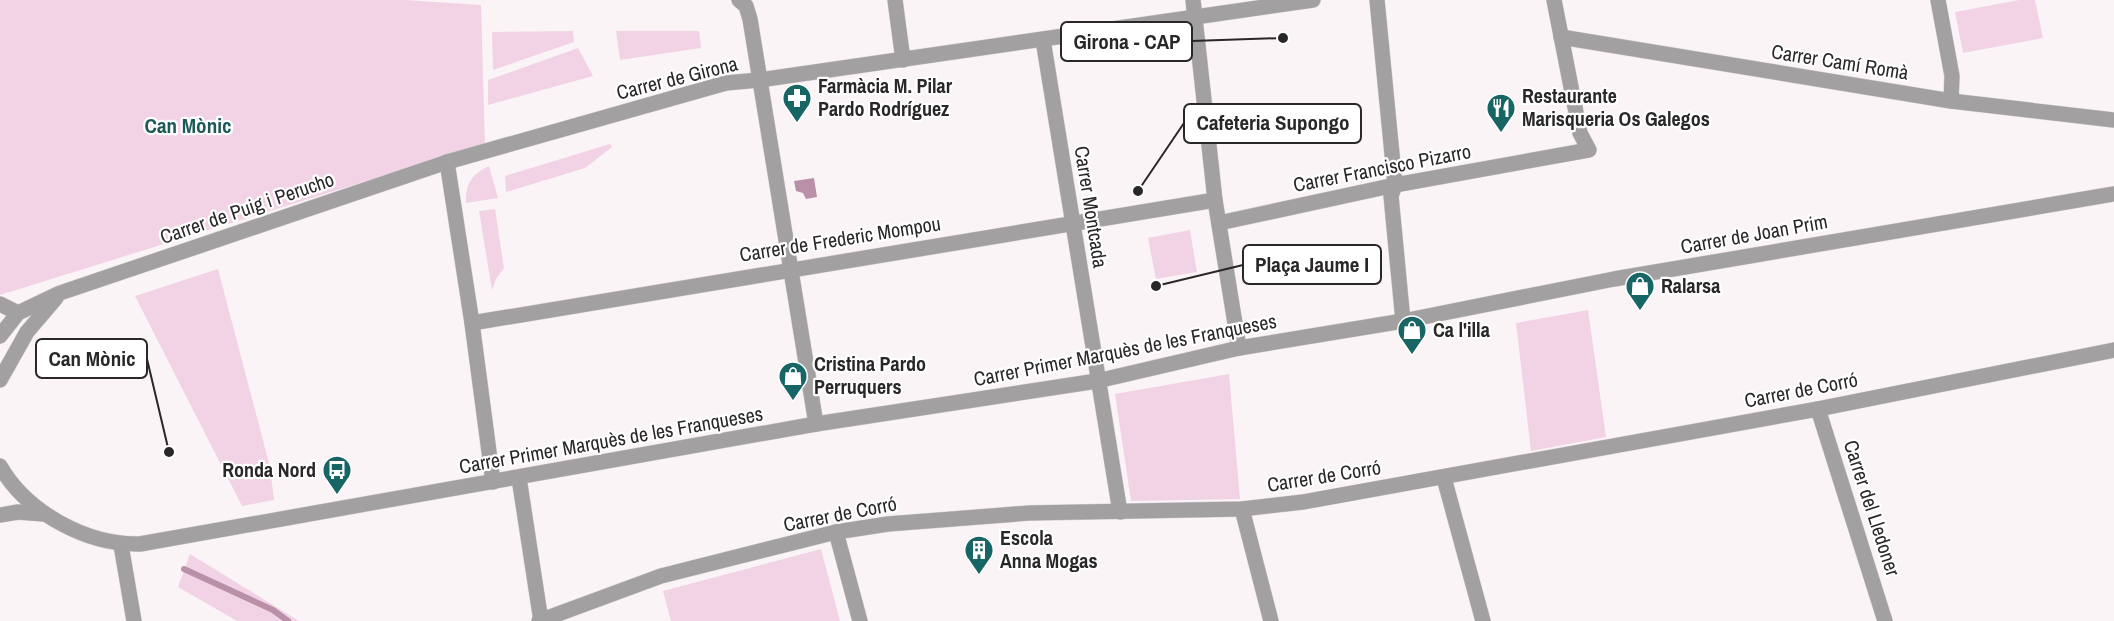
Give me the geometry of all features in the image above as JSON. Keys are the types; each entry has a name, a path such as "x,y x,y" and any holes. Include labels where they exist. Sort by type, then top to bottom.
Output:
{"street":[{"path":"739,0 746,6 750,19 816,424"},
{"path":"895,0 903,60"},
{"path":"1193,0 1215,200 1239,348"},
{"name":"Carrer de Girona","path":"447,162 726,83 903,60 1313,0"},
{"path":"1377,0 1395,185 1391,196 1403,321"},
{"path":"1554,0 1561,37"},
{"path":"1938,0 1952,76 1951,101"},
{"name":"Carrer Francisco Pizarro","path":"1219,223 1395,185 1589,150 1580,133 1561,37"},
{"name":"Carrer Camí Romà","path":"1561,37 1951,101 2114,120"},
{"name":"Carrer Montcada","path":"1043,40 1120,512"},
{"path":"447,162 472,323 493,482"},
{"name":"Carrer de Puig i Perucho","path":"18,313 60,293 447,162"},
{"name":"Carrer de Joan Prim","path":"1403,321 1614,279 2114,194"},
{"name":"Carrer de Frederic Mompou","path":"472,323 1215,200"},
{"path":"0,380 27,332 60,293"},
{"path":"0,304 18,313 0,336"},
{"name":"Carrer Primer Marquès de les Franqueses","path":"0,466 11,482 44,514 83,533 120,545 140,544 816,424 1097,381 1239,348 1403,321"},
{"name":"Carrer de Corró","path":"541,621 661,576 836,532 888,524 1029,513 1242,509 1303,502 1818,409 2114,350"},
{"name":"Carrer del Lledoner","path":"1818,409 1885,621"},
{"path":"519,478 541,621"},
{"path":"1444,478 1483,621"},
{"path":"1242,509 1271,621"},
{"name":"Carrer Primer Marquès de les Franqueses","path":"0,515 18,512 44,514"},
{"path":"836,532 860,621"},
{"path":"120,545 134,621"}],"shaded area":[{"path":"0,0 406,0 481,5 485,144 0,295"},
{"path":"2019,0 2035,0 2043,38 1963,53 1955,12"},
{"path":"573,31 574,42 493,70 492,32"},
{"path":"616,31 699,31 701,48 620,60"},
{"path":"578,48 593,76 488,105 488,80"},
{"path":"610,144 612,147 585,168 506,192 505,176"},
{"path":"489,166 498,198 466,203 468,185 471,180 478,172"},
{"path":"814,178 817,197 806,199 803,193 796,191 794,181"},
{"path":"495,209 504,268 492,290 479,211"},
{"path":"1190,230 1197,272 1156,279 1148,238"},
{"path":"218,269 270,467 274,500 242,506 135,296"},
{"path":"1588,310 1606,437 1531,451 1516,323"},
{"path":"1229,374 1240,499 1131,501 1115,394"},
{"path":"821,549 840,621 671,621 663,591"},
{"path":"190,554 299,621 237,621 178,587"}],"waterway":[{"path":"184,569 273,610 288,621"}],"place":[{"name":"Girona - CAP","path":"1283,38"},
{"name":"Farmàcia M. Pilar Pardo Rodríguez","path":"797,124"},
{"name":"Restaurante Marisqueria Os Galegos","path":"1501,134"},
{"name":"Cafeteria Supongo","path":"1138,191"},
{"name":"Plaça Jaume I","path":"1156,286"},
{"name":"Ralarsa","path":"1640,312"},
{"name":"Ca l'illa","path":"1412,356"},
{"name":"Cristina Pardo Perruquers","path":"793,402"},
{"name":"Can Mònic","path":"169,452"},
{"name":"Ronda Nord","path":"337,496"},
{"name":"Escola Anna Mogas","path":"979,576"}],"district":[{"name":"Can Mònic","path":"188,126"}]}
